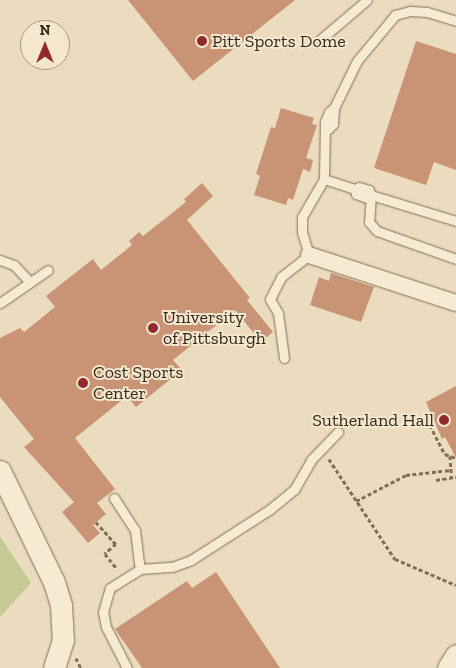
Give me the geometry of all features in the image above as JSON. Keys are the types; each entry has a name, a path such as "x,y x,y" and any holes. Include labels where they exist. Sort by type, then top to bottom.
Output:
{"street":[{"path":"309,254 456,303"},
{"path":"0,471 54,582 62,605 64,626 63,660"},
{"path":"448,668 456,655"}],"lane":[{"path":"321,39 367,0"},
{"path":"284,358 278,313 270,299 281,277 309,254 302,232 302,217 324,179 327,130 333,124 334,108 357,61 395,15 410,11 427,12 456,21"},
{"path":"324,179 355,189 356,194 367,198 371,194"},
{"path":"371,194 456,221"},
{"path":"371,194 369,222 377,231 456,259"},
{"path":"0,260 14,265 30,282"},
{"path":"0,303 48,270"},
{"path":"127,668 106,627 103,612 110,588 140,570 172,567 192,560 269,510 294,490 311,460 338,432"},
{"path":"114,498 135,530 140,570"}],"path":[{"path":"434,424 430,425 445,454 456,458"},
{"path":"436,480 454,477 451,470 450,456"},
{"path":"329,459 395,560 456,585"},
{"path":"356,501 406,475 451,470"},
{"path":"96,522 116,544 105,554 117,568"},
{"path":"63,660 81,668"}],"green space":[{"path":"0,536 31,583 0,617"}],"building":[{"name":"Pitt Sports Dome","path":"128,0 295,0 193,81"},
{"path":"416,41 456,54 456,170 434,162 426,185 374,168"},
{"path":"281,108 314,118 312,124 317,125 306,158 313,160 310,172 303,169 293,200 288,198 286,205 254,195 260,176 256,174 271,127 275,128"},
{"name":"Cost Sports Center","path":"202,183 213,196 187,220 250,298 247,300 273,332 261,342 235,310 173,360 182,370 136,407 127,396 75,438 115,489 97,503 106,514 93,525 100,533 88,543 62,512 74,502 24,447 34,439 0,397 0,338 20,328 24,332 55,307 46,296 93,259 101,270 132,245 129,241 139,232 143,236 186,202 184,199"},
{"path":"331,273 374,287 361,322 310,305 319,277 329,281"},
{"name":"Sutherland Hall","path":"456,386 456,458 445,437 442,439 426,402"},
{"path":"216,572 280,668 142,668 115,629 187,581 192,588"}],"place":[{"name":"Pitt Sports Dome","path":"202,41"},
{"name":"University of Pittsburgh","path":"153,328"},
{"name":"Cost Sports Center","path":"83,383"},
{"name":"Sutherland Hall","path":"444,420"}]}
